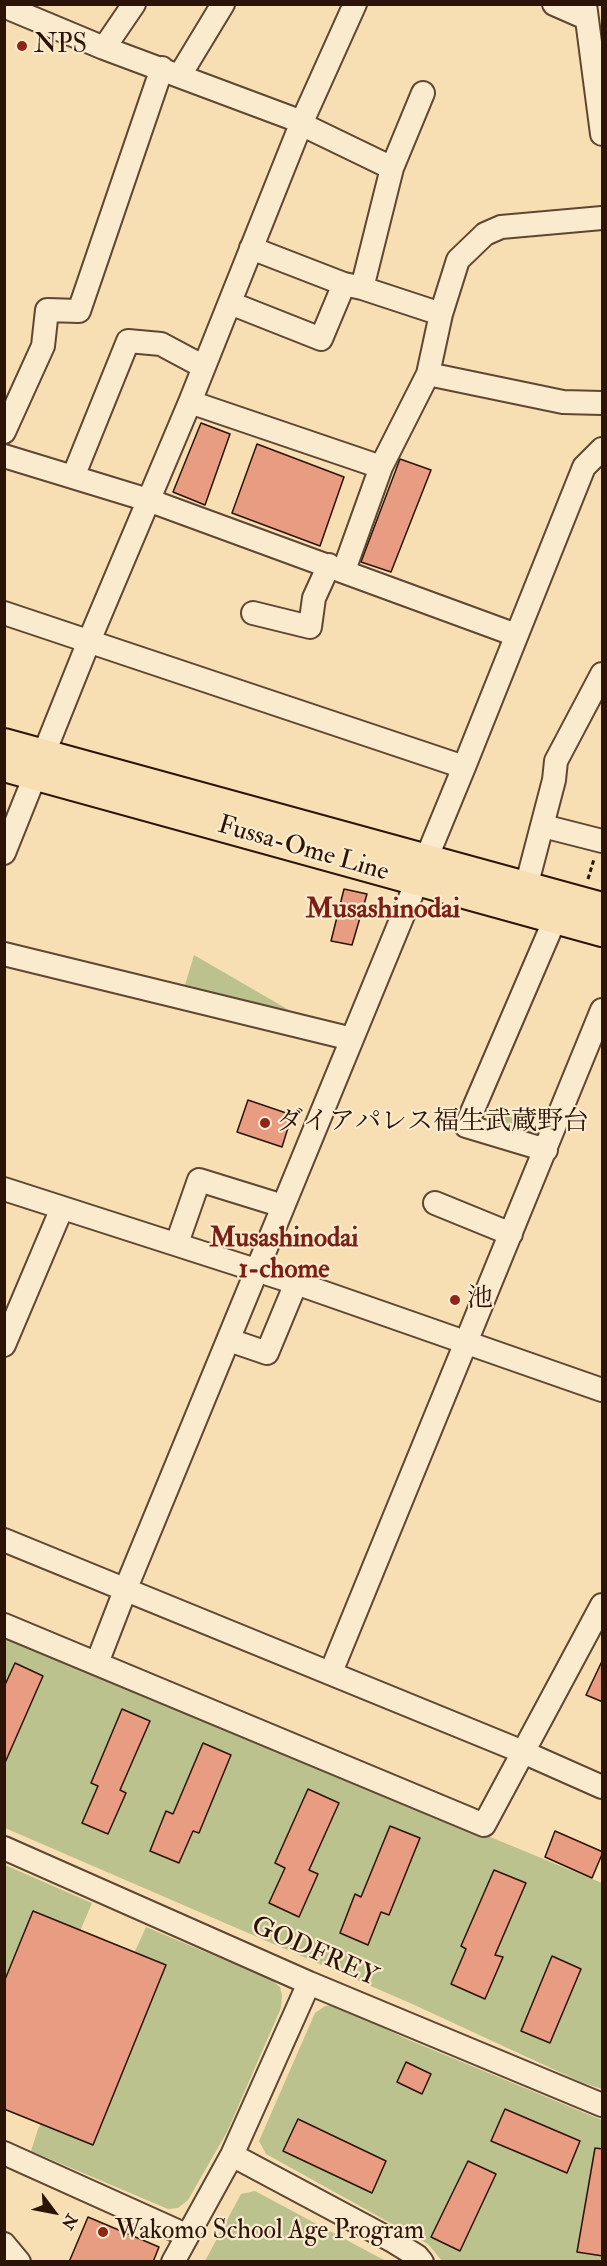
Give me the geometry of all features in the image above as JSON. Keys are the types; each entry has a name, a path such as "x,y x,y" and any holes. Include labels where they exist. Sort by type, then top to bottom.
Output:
{"main road":[{"name":"Fussa-Ome Line","path":"4,743 40,765 421,870 555,919 603,932"},
{"name":"Fussa-Ome Line","path":"4,767 40,765"},
{"name":"Fussa-Ome Line","path":"421,870 526,887 592,904"}],"street":[{"path":"104,48 134,4"},
{"path":"4,432 42,346 47,310 79,311 171,71 224,4"},
{"path":"4,853 89,641 190,402 301,123 355,4"},
{"path":"554,4 586,11 603,134"},
{"path":"6,7 104,48 171,71 301,123 392,168"},
{"path":"230,303 321,339 353,286 392,168 423,93"},
{"path":"253,613 310,627 314,598 336,567 381,467 429,374 441,314 458,260 485,234 501,227 603,218"},
{"path":"251,248 353,286 441,314"},
{"path":"73,477 128,341 161,344 204,367"},
{"path":"429,374 562,402 603,403"},
{"path":"190,402 381,467"},
{"path":"97,1663 584,468 603,449"},
{"path":"4,456 148,500 336,567 516,635"},
{"path":"4,613 464,767"},
{"path":"526,887 554,780 556,761 603,674"},
{"path":"543,826 601,841"},
{"path":"546,1150 466,1126 555,919"},
{"path":"4,954 352,1039"},
{"path":"331,1672 603,1010"},
{"path":"177,1243 199,1180 283,1206"},
{"path":"4,1189 258,1270 603,1390"},
{"path":"435,1203 511,1234"},
{"path":"4,1345 62,1208"},
{"path":"229,1340 267,1353 296,1283"},
{"path":"4,1540 331,1672 603,1787"},
{"path":"4,1625 484,1825 603,1605"},
{"name":"GODFREY","path":"4,1848 309,1983 603,2105"},
{"path":"173,2262 232,2155 309,1983"},
{"path":"4,2153 186,2235"},
{"path":"232,2155 391,2240 417,2256 422,2262"},
{"path":"4,2244 19,2262"}],"path":[{"path":"592,904 601,841"}],"green space":[{"path":"194,955 294,1013 185,985"},
{"path":"490,1110 539,1127 535,1139 486,1121"},
{"path":"4,1637 602,1883 602,2089 581,2082 410,2003 5,1828"},
{"path":"5,1865 92,1903 5,2107"},
{"path":"146,1927 272,1980 280,1987 282,1995 281,2008 227,2132 188,2200 178,2208 168,2209 31,2151 38,2129"},
{"path":"336,2005 409,2040 602,2120 602,2261 442,2261 428,2244 266,2154 259,2141 315,2013 325,2006"},
{"path":"255,2191 385,2261 205,2261 241,2194"}],"building":[{"path":"201,423 230,434 205,505 173,492"},
{"path":"257,444 344,477 320,546 232,513"},
{"path":"400,459 431,470 391,572 361,562"},
{"path":"344,889 367,894 352,945 331,941"},
{"name":"ダイアパレス福生武蔵野台","path":"248,1100 292,1115 282,1147 237,1132"},
{"path":"603,1659 603,1702 586,1695"},
{"path":"15,1663 43,1676 4,1765 4,1687"},
{"path":"122,1709 150,1721 120,1790 126,1793 108,1834 82,1823 98,1786 91,1783"},
{"path":"203,1743 231,1755 199,1833 193,1831 179,1863 150,1851 166,1811 173,1814"},
{"path":"308,1789 339,1803 309,1870 318,1874 299,1917 269,1903 285,1868 275,1863"},
{"path":"390,1826 420,1838 389,1915 381,1912 368,1945 340,1933 355,1894 361,1897"},
{"path":"555,1831 603,1852 592,1878 545,1857"},
{"path":"494,1870 526,1883 495,1955 503,1957 485,1999 451,1984 466,1949 461,1946"},
{"path":"33,1911 166,1965 93,2145 4,2109 4,1982"},
{"path":"552,1956 581,1969 550,2043 521,2031"},
{"path":"406,2062 431,2074 422,2094 397,2082"},
{"path":"505,2109 580,2141 567,2173 491,2141"},
{"path":"298,2119 386,2161 372,2193 283,2151"},
{"path":"595,2148 603,2149 603,2256 577,2252"},
{"path":"468,2161 496,2174 460,2251 431,2237"},
{"name":"Wakomo School Age Program","path":"88,2217 159,2247 153,2262 69,2262"}],"place":[{"name":"NPS","path":"22,46"},
{"name":"ダイアパレス福生武蔵野台","path":"265,1123"},
{"name":"池","path":"455,1300"},
{"name":"Wakomo School Age Program","path":"103,2232"}],"district":[{"name":"Musashinodai","path":"383,911"},
{"name":"Musashinodai 1-chome","path":"284,1256"}]}
